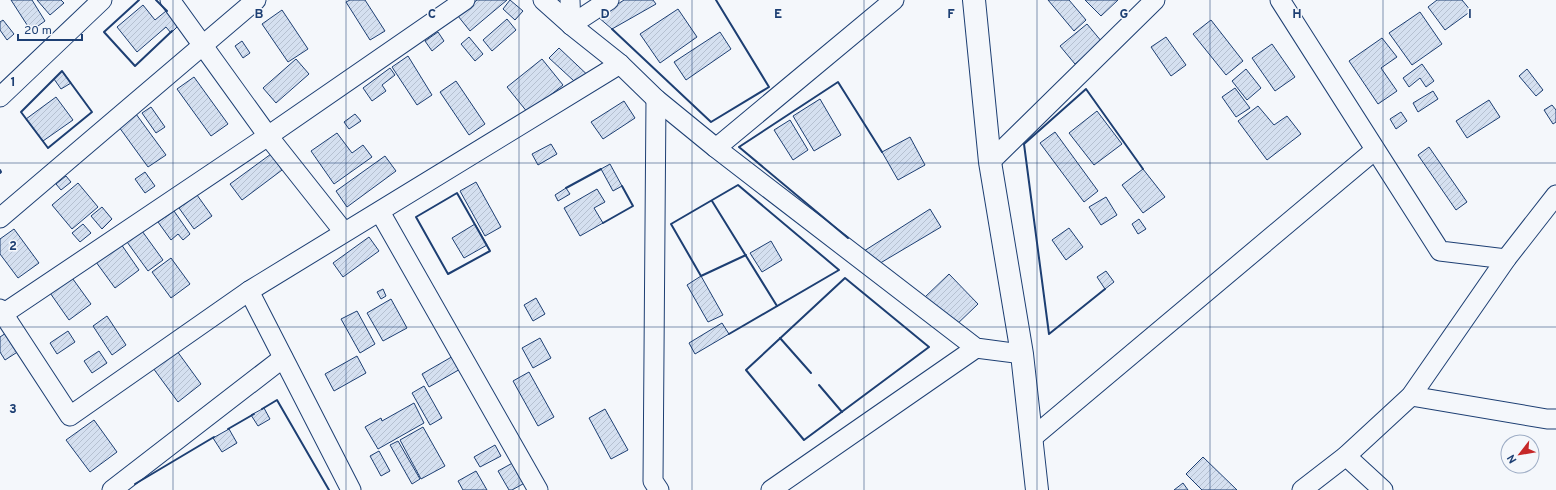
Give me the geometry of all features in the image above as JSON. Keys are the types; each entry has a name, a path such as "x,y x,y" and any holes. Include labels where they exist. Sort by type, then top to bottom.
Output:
{"street":[{"path":"0,97 102,0"},
{"path":"170,0 268,136 344,232"},
{"path":"0,218 256,0"},
{"path":"465,0 268,136 2,311 70,416 249,291 620,64"},
{"path":"543,0 571,25 620,64 656,99 716,148 976,348 1022,354"},
{"path":"570,0 571,25"},
{"path":"571,25 609,0"},
{"path":"716,148 894,0"},
{"path":"974,0 990,162 1022,354 1037,490"},
{"path":"990,162 1155,0"},
{"path":"1280,0 1440,251 1506,259"},
{"path":"656,99 654,481 659,490"},
{"path":"1032,438 1376,150"},
{"path":"1302,490 1346,456 1411,396 1506,259 1556,195"},
{"path":"380,212 538,490"},
{"path":"249,291 351,490"},
{"path":"771,490 976,348"},
{"path":"112,490 283,358"},
{"path":"1411,396 1547,419 1556,419"},
{"path":"1346,456 1382,490"}],"building":[{"path":"11,0 32,0 45,21 31,31"},
{"path":"37,0 61,0 64,3 50,15"},
{"path":"350,0 365,0 385,31 370,40 346,2"},
{"path":"477,0 507,0 470,31 458,16"},
{"path":"510,0 523,11 515,20 503,9"},
{"path":"624,0 653,0 656,4 612,29 598,17"},
{"path":"1048,0 1069,0 1086,20 1074,31"},
{"path":"1085,0 1118,0 1101,16"},
{"path":"1437,0 1462,0 1471,11 1445,30 1428,7"},
{"path":"143,5 155,20 166,11 179,25 171,33 166,27 137,52 117,27"},
{"path":"678,9 697,37 660,63 640,34"},
{"path":"282,10 308,49 288,62 262,24"},
{"path":"1420,12 1442,44 1412,65 1389,33"},
{"path":"507,19 516,30 492,51 483,40"},
{"path":"3,20 14,34 7,40 0,30 0,22"},
{"path":"1211,20 1243,61 1226,75 1193,34"},
{"path":"1087,24 1102,42 1075,64 1060,46"},
{"path":"438,32 444,41 432,51 425,41"},
{"path":"720,32 731,49 686,80 674,62"},
{"path":"469,37 483,54 475,61 461,44"},
{"path":"1166,37 1186,65 1171,76 1151,47"},
{"path":"1382,38 1397,57 1381,68 1397,91 1378,104 1349,61"},
{"path":"242,41 250,53 243,58 235,46"},
{"path":"1272,44 1295,77 1275,91 1252,58"},
{"path":"559,48 595,82 586,92 549,58"},
{"path":"408,56 432,95 417,105 392,67"},
{"path":"296,59 309,74 276,103 263,88"},
{"path":"542,59 563,85 528,113 507,87"},
{"path":"1422,64 1434,81 1426,87 1420,78 1409,87 1403,78"},
{"path":"390,68 395,75 382,85 386,91 372,101 363,88"},
{"path":"1246,69 1261,88 1247,100 1232,81"},
{"path":"1527,69 1543,90 1536,96 1519,76"},
{"path":"62,71 71,83 61,89 54,79"},
{"path":"194,77 228,124 211,136 177,89"},
{"path":"456,81 485,124 469,135 440,92"},
{"path":"1235,88 1250,108 1236,117 1222,97"},
{"path":"1433,91 1438,99 1418,112 1413,103"},
{"path":"56,97 73,120 43,141 26,119"},
{"path":"820,99 841,135 814,151 793,116"},
{"path":"1489,100 1500,117 1467,138 1456,121"},
{"path":"624,101 635,118 603,139 591,122"},
{"path":"1552,105 1556,110 1556,122 1553,124 1544,110"},
{"path":"1258,106 1274,125 1287,116 1301,134 1267,160 1238,121"},
{"path":"151,107 165,127 156,133 142,113"},
{"path":"1097,111 1122,144 1094,165 1069,133"},
{"path":"1401,112 1407,121 1396,129 1390,119"},
{"path":"136,114 166,155 148,167 119,127"},
{"path":"355,114 361,121 349,129 344,122"},
{"path":"790,120 808,150 793,160 774,130"},
{"path":"1055,132 1098,191 1084,202 1040,143"},
{"path":"337,133 352,153 363,145 372,157 334,184 311,151"},
{"path":"910,137 925,165 898,180 882,152"},
{"path":"551,144 557,154 538,165 532,154"},
{"path":"1429,147 1467,202 1456,210 1418,155"},
{"path":"271,154 282,170 242,200 230,184"},
{"path":"385,156 396,171 347,207 336,191"},
{"path":"610,164 622,186 613,191 601,169"},
{"path":"1143,169 1165,197 1143,213 1122,185"},
{"path":"145,172 155,186 145,193 135,179"},
{"path":"66,176 71,182 61,190 56,184"},
{"path":"476,182 501,227 485,236 460,191"},
{"path":"78,183 98,207 72,229 52,205"},
{"path":"566,188 570,194 558,201 555,195"},
{"path":"597,189 605,202 594,208 603,223 580,236 564,208"},
{"path":"197,195 212,216 194,229 179,208"},
{"path":"1106,197 1117,215 1101,225 1089,207"},
{"path":"102,207 112,219 102,229 91,216"},
{"path":"930,209 941,227 877,265 864,251"},
{"path":"174,211 190,234 183,240 178,234 171,240 158,222"},
{"path":"1139,219 1146,229 1138,234 1132,224"},
{"path":"83,224 91,233 80,242 72,233"},
{"path":"137,224 163,260 148,271 122,235"},
{"path":"475,224 487,245 464,258 452,238"},
{"path":"1069,228 1083,247 1066,260 1052,240"},
{"path":"14,229 39,263 18,278 0,254 0,239"},
{"path":"369,237 379,251 343,277 333,263"},
{"path":"771,241 782,260 762,272 750,253"},
{"path":"121,244 139,270 115,288 96,262"},
{"path":"171,258 190,284 171,298 152,272"},
{"path":"1106,271 1114,282 1105,289 1097,277"},
{"path":"949,274 978,304 953,328 924,298"},
{"path":"70,275 91,304 69,320 48,290"},
{"path":"701,276 723,315 708,322 687,285"},
{"path":"383,289 386,296 381,299 377,292"},
{"path":"536,298 545,314 533,321 524,305"},
{"path":"391,299 407,328 383,341 367,313"},
{"path":"357,311 375,344 360,353 341,319"},
{"path":"107,316 126,345 112,355 93,326"},
{"path":"722,323 729,334 695,354 689,343"},
{"path":"68,331 75,342 57,354 50,343"},
{"path":"6,333 19,351 5,360 0,352 0,337"},
{"path":"540,338 551,358 533,368 522,348"},
{"path":"99,351 107,363 92,373 84,361"},
{"path":"177,351 201,384 178,402 153,368"},
{"path":"455,355 462,368 429,387 422,374"},
{"path":"357,356 366,373 334,391 325,374"},
{"path":"529,372 554,417 538,426 513,381"},
{"path":"424,386 442,418 430,425 412,393"},
{"path":"414,403 424,423 378,449 365,427 381,418 382,421"},
{"path":"264,408 270,419 258,426 251,415"},
{"path":"605,409 628,450 611,459 589,418"},
{"path":"94,420 117,452 90,472 66,440"},
{"path":"423,427 445,466 421,479 400,440"},
{"path":"229,429 237,443 222,452 213,438"},
{"path":"398,441 420,479 412,484 390,445"},
{"path":"495,445 501,456 480,467 474,457"},
{"path":"379,451 390,471 381,476 370,456"},
{"path":"1203,457 1237,490 1202,490 1186,474"},
{"path":"518,460 530,480 512,490 509,490 498,471"},
{"path":"476,471 487,490 463,490 458,481"},
{"path":"1183,483 1188,490 1174,490"}],"wall":[{"path":"139,0 104,32 135,66 172,31"},
{"path":"156,0 167,11"},
{"path":"612,29 711,122 769,87 716,0"},
{"path":"62,71 92,112 48,148 21,112 62,71"},
{"path":"848,238 739,147 838,82 882,152"},
{"path":"1105,289 1049,334 1024,144 1086,89 1143,169"},
{"path":"566,188 601,169"},
{"path":"729,334 839,270 738,185 671,224 701,276 746,255"},
{"path":"603,223 633,206 622,186"},
{"path":"457,193 490,251 448,274 416,217 457,193"},
{"path":"712,201 777,306"},
{"path":"845,278 929,347 804,440 746,370 845,278"},
{"path":"780,338 811,373"},
{"path":"819,385 842,412"},
{"path":"262,409 277,400 329,490"},
{"path":"228,429 254,414"},
{"path":"135,484 214,437"}]}
